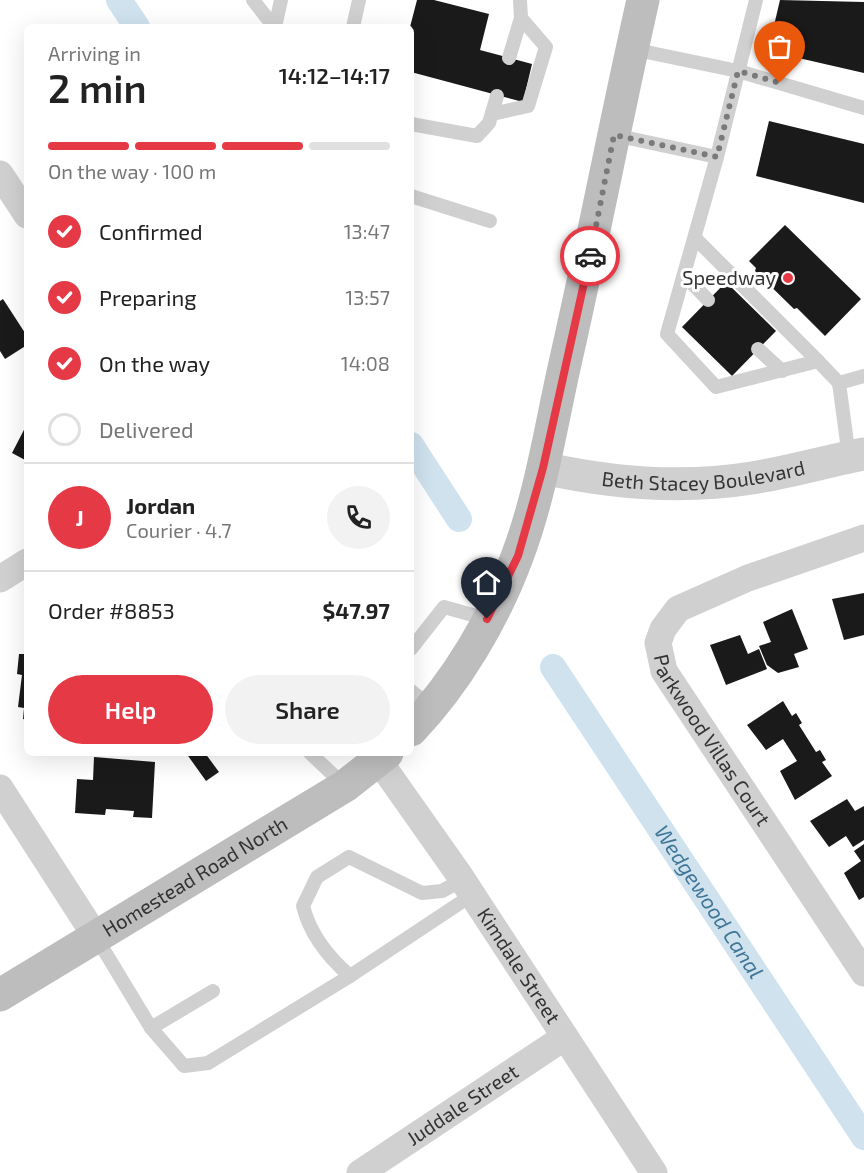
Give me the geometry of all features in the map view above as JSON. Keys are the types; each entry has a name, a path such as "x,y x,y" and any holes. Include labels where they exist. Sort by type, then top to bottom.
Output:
{"main road":[{"path":"418,710 471,649 518,556 543,468 590,259 643,0"},
{"name":"Homestead Road North","path":"0,995 345,786 383,757"}],"street":[{"path":"0,174 24,211"},
{"name":"Beth Stacey Boulevard","path":"543,468 590,478 710,483 762,476 856,455"},
{"name":"Parkwood Villas Court","path":"864,538 748,578 678,609 663,628 657,650 664,670 864,973"},
{"path":"0,579 24,564"},
{"name":"Kimdale Street","path":"383,757 654,1173"},
{"path":"0,788 96,937"},
{"name":"Juddale Street","path":"360,1173 564,1037"}],"lane":[{"path":"253,0 273,24"},
{"path":"276,24 281,0"},
{"path":"354,24 359,0"},
{"path":"509,58 521,18 520,0"},
{"path":"756,0 717,157 668,334 716,387 818,362"},
{"path":"492,114 528,106 546,47 521,18"},
{"path":"632,49 738,71 864,108"},
{"path":"414,125 477,136 489,123 497,96"},
{"path":"614,135 717,157"},
{"path":"414,197 490,221"},
{"path":"695,238 839,383 856,455"},
{"path":"685,276 708,300"},
{"path":"759,349 782,370"},
{"path":"839,383 864,376"},
{"path":"414,645 444,607 487,619"},
{"path":"313,756 345,786"},
{"path":"350,976 335,963 308,925 303,906 317,878 349,857 422,893 467,887"},
{"path":"96,937 152,1028 184,1066 208,1063 350,976 467,887"},
{"path":"152,1028 213,991"}],"building":[{"path":"417,0 434,0 489,14 480,50 532,64 523,102 414,73 414,24 411,24"},
{"path":"780,0 864,2 864,73 768,51"},
{"path":"769,121 864,144 864,203 756,176"},
{"path":"785,225 861,299 825,336 755,271 756,268 749,261"},
{"path":"726,282 776,331 732,376 682,327"},
{"path":"3,299 24,331 24,347 5,359 0,351 0,301"},
{"path":"24,430 24,459 12,453"},
{"path":"864,593 864,635 844,640 832,599"},
{"path":"792,609 808,649 794,654 799,667 778,673 767,665 759,646 771,642 763,622"},
{"path":"740,635 748,654 759,649 767,669 726,685 710,645"},
{"path":"19,654 24,654 24,708 18,707 22,675 17,674"},
{"path":"783,701 792,716 796,713 802,723 799,725 816,752 820,750 826,760 822,762 832,776 795,800 780,771 797,761 783,739 766,750 747,725"},
{"path":"188,756 207,756 219,772 206,781"},
{"path":"94,757 155,762 152,818 133,817 134,811 106,809 105,815 75,813 77,779 93,780"},
{"path":"847,799 855,811 864,806 864,840 853,847 846,836 829,847 810,821"},
{"path":"864,844 864,897 859,900 844,873 861,861 854,851"}],"waterway":[{"name":"Wedgewood Canal","path":"119,0 135,24"},
{"name":"Wedgewood Canal","path":"414,450 459,519"},
{"name":"Wedgewood Canal","path":"553,667 864,1137"}],"way so far":[{"path":"590,256 614,135 717,157 738,71 780,83"}],"place":[{"name":"Speedway","path":"788,278"}],"route":[{"path":"487,619 504,590 518,556 543,468 590,256"}]}
